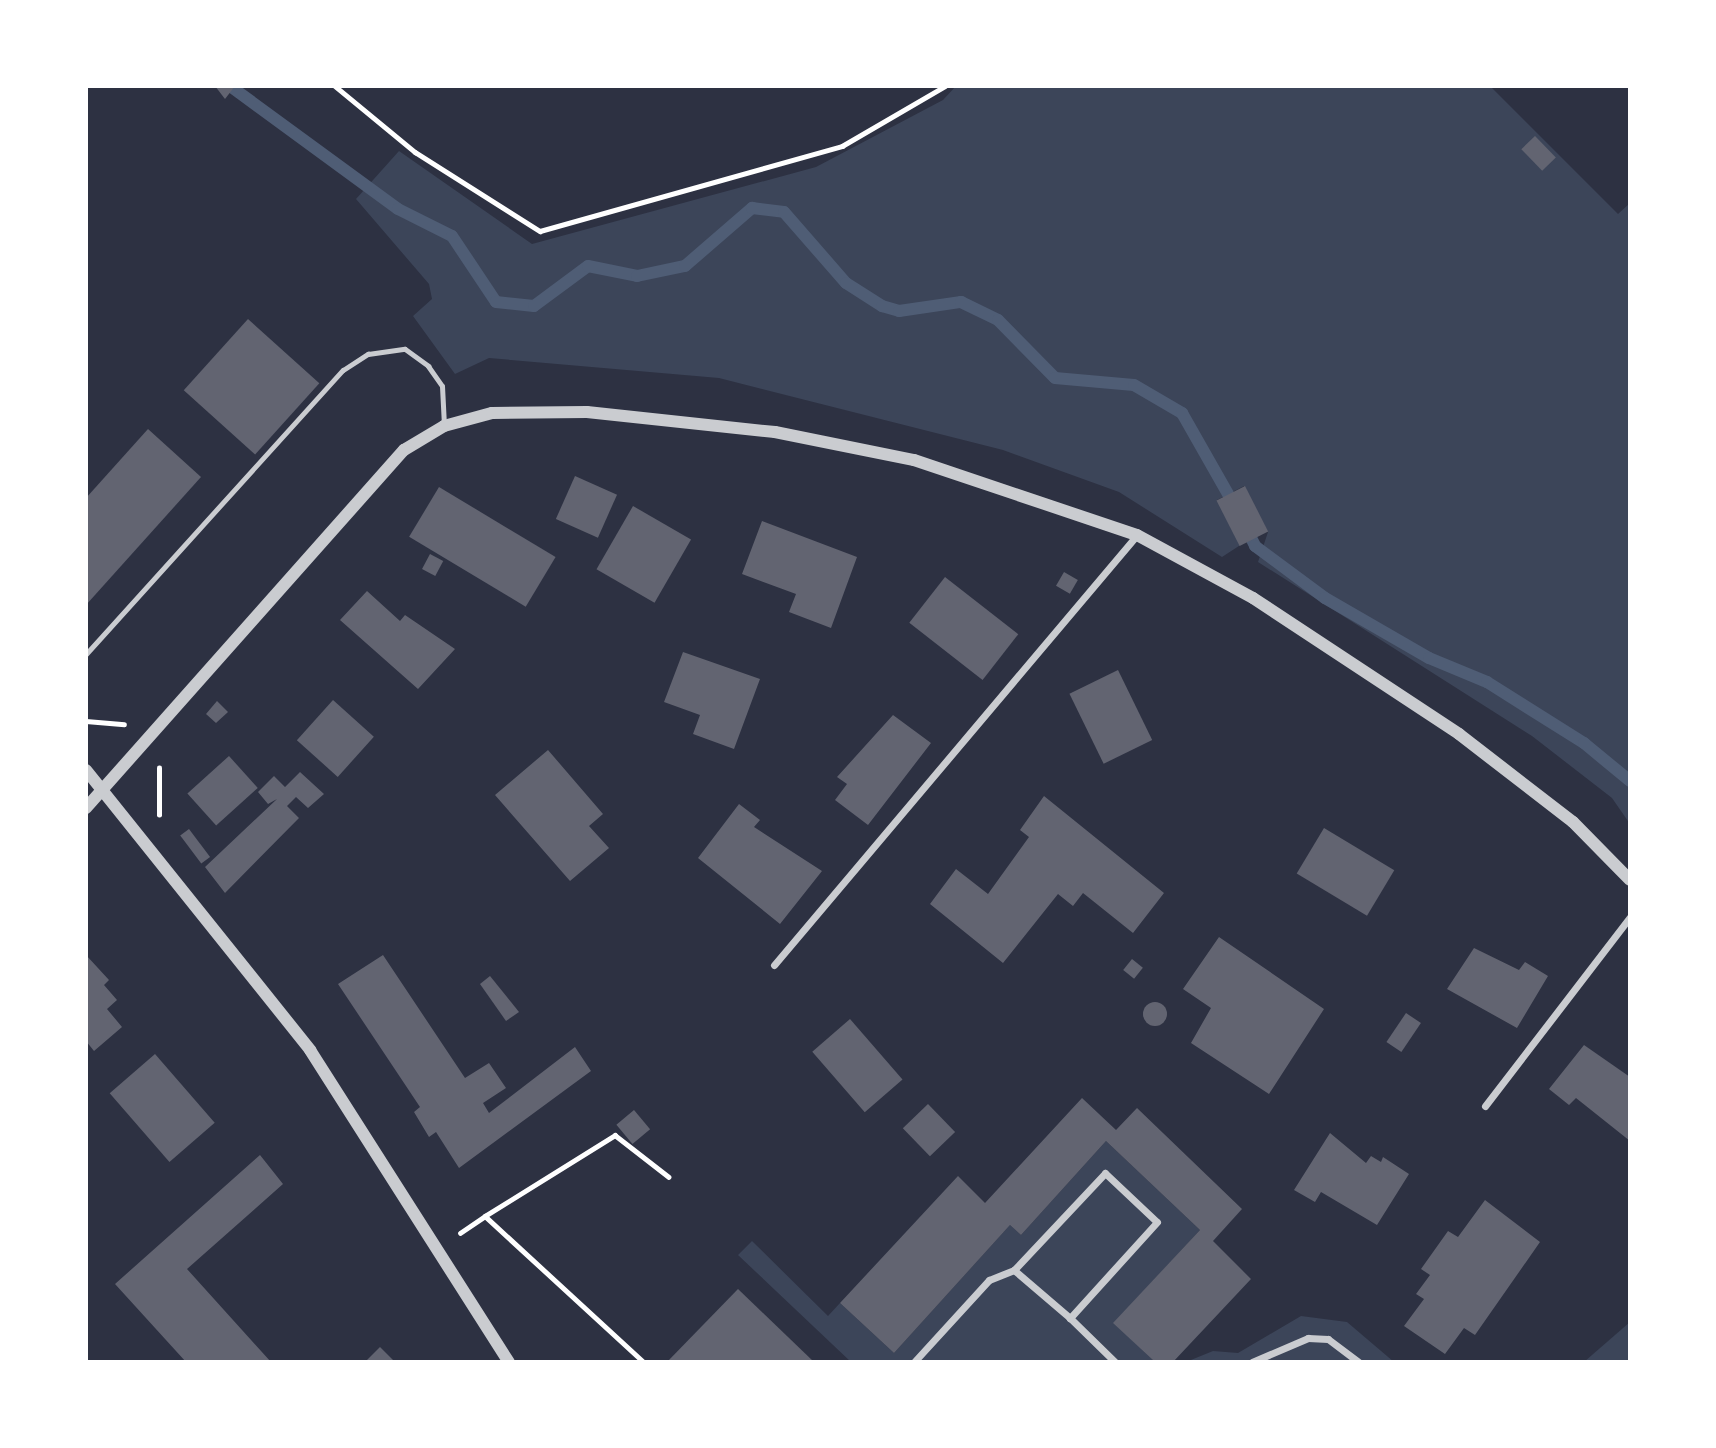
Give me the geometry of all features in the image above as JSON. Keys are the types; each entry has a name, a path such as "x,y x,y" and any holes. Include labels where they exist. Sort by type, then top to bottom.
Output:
{"street":[{"path":"86,808 99,787 404,450 444,426 492,413 587,412 775,432 914,460 1137,535 1253,598 1459,734 1573,822 1630,880"},
{"path":"774,965 1137,535"},
{"path":"86,771 310,1050 509,1362"},
{"path":"1485,1106 1630,917"},
{"path":"914,1362 989,1280 1014,1270 1105,1173 1157,1222 1070,1318"},
{"path":"1014,1270 1070,1318 1115,1362"},
{"path":"1252,1362 1308,1338 1328,1339 1358,1362"}],"lane":[{"path":"86,654 343,370 368,354 405,349 428,366 442,386 444,426"}],"path":[{"path":"335,86 415,152 540,231 842,146 945,86"},
{"path":"485,1216 615,1135 668,1177"}],"shaded area":[{"path":"956,86 1490,86 1618,214 1630,203 1630,824 1612,798 1532,736 1258,562 1268,532 1244,486 1217,500 1242,544 1222,557 1119,492 1003,450 719,378 489,358 455,374 413,316 432,299 429,284 356,199 399,151 532,244 816,167 943,100"},
{"path":"1106,1141 1200,1230 1114,1323 1155,1362 851,1362 738,1255 752,1241 828,1316 840,1303 894,1353 1010,1225 1021,1235"},
{"path":"1301,1316 1347,1322 1394,1362 1186,1362 1213,1351 1238,1353"},
{"path":"1630,1322 1630,1362 1584,1362 1592,1355"}],"building":[{"path":"215,86 235,86 225,99"},
{"path":"1535,136 1556,158 1542,171 1521,149"},
{"path":"248,319 319,383 255,455 184,390"},
{"path":"148,429 201,477 86,605 86,498"},
{"path":"575,476 617,495 598,538 556,519"},
{"path":"1245,486 1268,531 1240,546 1216,501"},
{"path":"439,487 556,557 526,607 409,537"},
{"path":"633,506 691,540 655,603 596,569"},
{"path":"762,521 857,557 831,628 789,612 796,594 742,574"},
{"path":"430,554 443,561 435,576 422,569"},
{"path":"1064,572 1078,580 1070,594 1056,586"},
{"path":"945,577 1018,634 983,680 909,623"},
{"path":"367,591 400,621 405,615 455,649 418,689 340,620"},
{"path":"683,652 760,679 734,749 693,734 700,715 664,702"},
{"path":"1118,670 1152,740 1104,764 1069,694"},
{"path":"333,700 374,737 338,777 297,740"},
{"path":"217,701 228,712 216,723 206,714"},
{"path":"893,715 931,743 868,825 835,800 847,784 837,777"},
{"path":"548,750 603,814 589,826 609,848 570,881 495,795"},
{"path":"229,756 258,788 216,825 187,793"},
{"path":"300,772 324,794 308,808 296,797 287,806 299,818 225,893 205,867 277,799 268,804 258,792 274,776 285,787"},
{"path":"1044,796 1164,893 1133,933 1083,893 1073,906 1058,894 1003,963 930,904 956,869 988,894 1029,837 1020,830"},
{"path":"739,804 760,820 754,827 822,871 780,924 698,858"},
{"path":"1324,828 1394,870 1367,916 1297,873"},
{"path":"189,829 210,857 201,864 180,836"},
{"path":"1219,937 1324,1009 1269,1094 1191,1043 1211,1008 1183,989"},
{"path":"1474,948 1519,970 1525,962 1548,976 1517,1028 1447,989"},
{"path":"86,955 109,980 104,985 117,1000 107,1009 122,1027 94,1051 86,1041"},
{"path":"383,955 465,1078 489,1063 506,1088 483,1103 489,1113 575,1047 591,1071 459,1168 436,1132 429,1137 414,1112 420,1107 338,984"},
{"path":"1132,959 1143,968 1134,979 1123,970"},
{"path":"490,976 519,1012 506,1021 480,984"},
{"path":"1155,1002 1166,1009 1167,1014 1160,1025 1155,1026 1144,1019 1143,1014 1150,1003"},
{"path":"1406,1013 1421,1023 1401,1052 1386,1042"},
{"path":"850,1019 902,1079 865,1112 812,1052"},
{"path":"1584,1045 1630,1077 1630,1141 1576,1098 1569,1105 1549,1089"},
{"path":"155,1054 215,1123 169,1162 110,1093"},
{"path":"1082,1098 1116,1130 1137,1108 1242,1209 1213,1241 1251,1279 1173,1362 1155,1362 1113,1323 1200,1230 1106,1141 1021,1235 1010,1225 894,1353 840,1303 958,1176 985,1203"},
{"path":"928,1104 955,1132 930,1156 903,1128"},
{"path":"634,1110 650,1129 632,1144 616,1125"},
{"path":"1330,1133 1366,1163 1371,1156 1381,1162 1383,1157 1409,1174 1377,1225 1321,1192 1315,1202 1294,1190"},
{"path":"260,1155 283,1184 187,1269 271,1362 186,1362 115,1284"},
{"path":"1485,1200 1540,1242 1475,1335 1464,1328 1445,1354 1404,1326 1424,1299 1416,1294 1430,1275 1421,1269 1448,1231 1458,1237"},
{"path":"738,1289 814,1362 667,1362"},
{"path":"380,1347 395,1362 365,1362"}],"waterway":[{"path":"230,86 398,209 452,236 496,302 534,306 588,266 637,276 685,266 752,208 784,212 846,283 882,306 899,311 961,302 998,320 1055,378 1134,385 1182,413 1236,508"},
{"path":"1244,524 1255,546 1325,598 1429,658 1487,682 1584,743 1630,781"}]}
